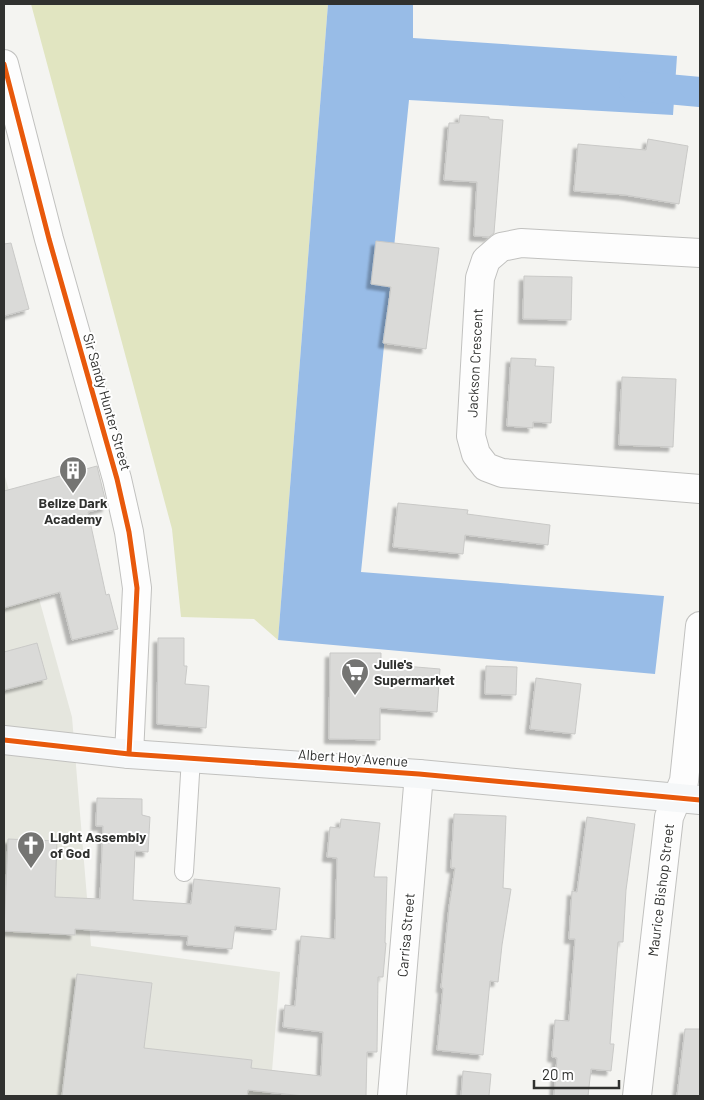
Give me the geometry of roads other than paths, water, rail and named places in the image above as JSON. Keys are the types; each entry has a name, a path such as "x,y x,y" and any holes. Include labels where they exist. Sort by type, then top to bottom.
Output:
{"street":[{"name":"Sir Sandy Hunter Street","path":"4,64 49,239 117,479 129,532 137,588 129,754"},
{"name":"Jackson Crescent","path":"700,253 521,242 501,247 486,260 480,278 471,436 476,454 486,467 502,473 700,489"},
{"name":"Maurice Bishop Street","path":"637,1096 670,817 688,799 684,781 700,626"},
{"name":"Albert Hoy Avenue","path":"4,740 129,754 419,774 688,799"},
{"name":"Carrisa Street","path":"392,1096 419,774"}],"lane":[{"path":"184,872 191,758"}],"water":[{"path":"328,4 413,4 413,38 677,56 673,115 409,100 361,572 664,596 655,674 278,640"}],"waterway":[{"path":"634,86 700,92"}],"place":[{"name":"Belize Dark Academy","path":"73,494"},
{"name":"Julie's Supermarket","path":"355,696"},
{"name":"Light Assembly of God","path":"31,869"}]}
